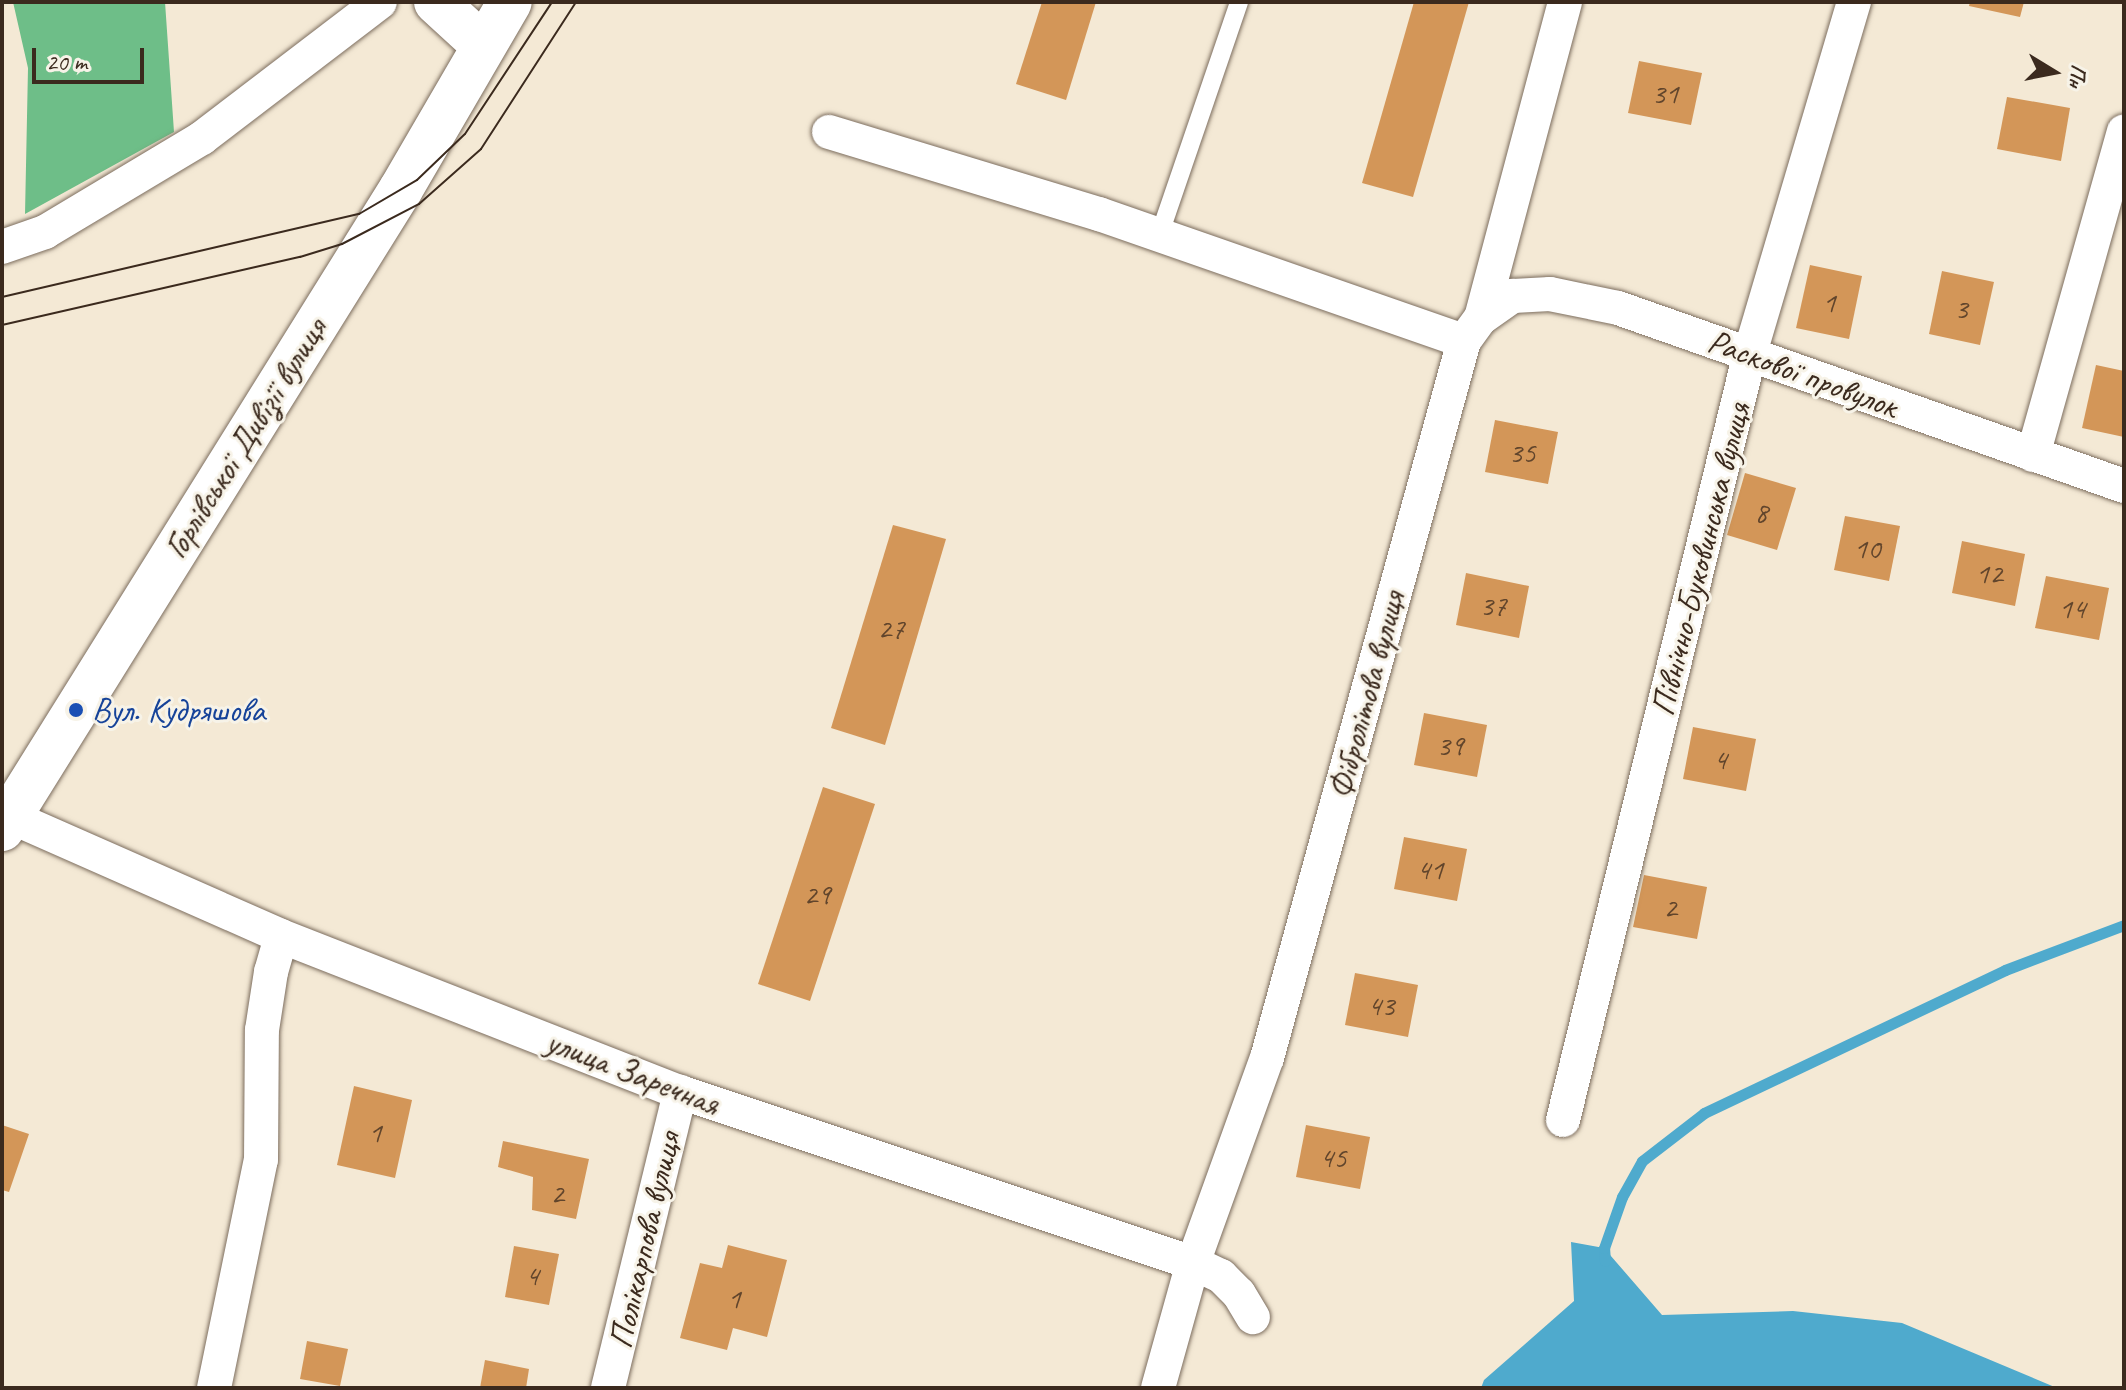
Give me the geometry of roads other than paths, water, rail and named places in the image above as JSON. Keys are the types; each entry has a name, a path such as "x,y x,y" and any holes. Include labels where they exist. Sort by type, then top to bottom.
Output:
{"main road":[{"path":"436,2 483,45"},
{"name":"Горлівської Дивізії вулиця","path":"6,822 401,189 510,2"}],"street":[{"path":"2,247 45,232 202,138 380,2"},
{"name":"Фібролітова вулиця","path":"1158,1388 1193,1263 1267,1058 1565,2"},
{"name":"Північно-Буковинська вулиця","path":"1563,1120 1750,353 1854,2"},
{"path":"829,132 1099,214 1159,236 1472,329"},
{"path":"2033,455 2124,132"},
{"name":"Раскової провулок","path":"1472,329 1513,296 1550,294 1618,308 2124,486"},
{"name":"улица Заречная","path":"6,822 281,936 680,1092 1193,1263 1221,1276 1239,1294 1253,1317"},
{"path":"214,1388 261,1160 262,1030 271,972 281,936"},
{"name":"Полікарпова вулиця","path":"608,1388 680,1092"}],"lane":[{"path":"1159,236 1239,2"}],"water":[{"path":"1571,1242 1604,1248 1662,1315 1793,1311 1902,1323 2057,1388 1481,1388 1484,1380 1574,1301"}],"waterway":[{"path":"1605,1261 1604,1248 1622,1197 1642,1161 1704,1113 2005,970 2124,925"}],"tram line":[{"path":"2,297 359,214 417,180 465,134 552,2"},
{"path":"2,325 300,257 342,244 419,204 481,149 576,2"}],"place":[{"name":"Вул. Кудряшова","path":"76,710"}]}
